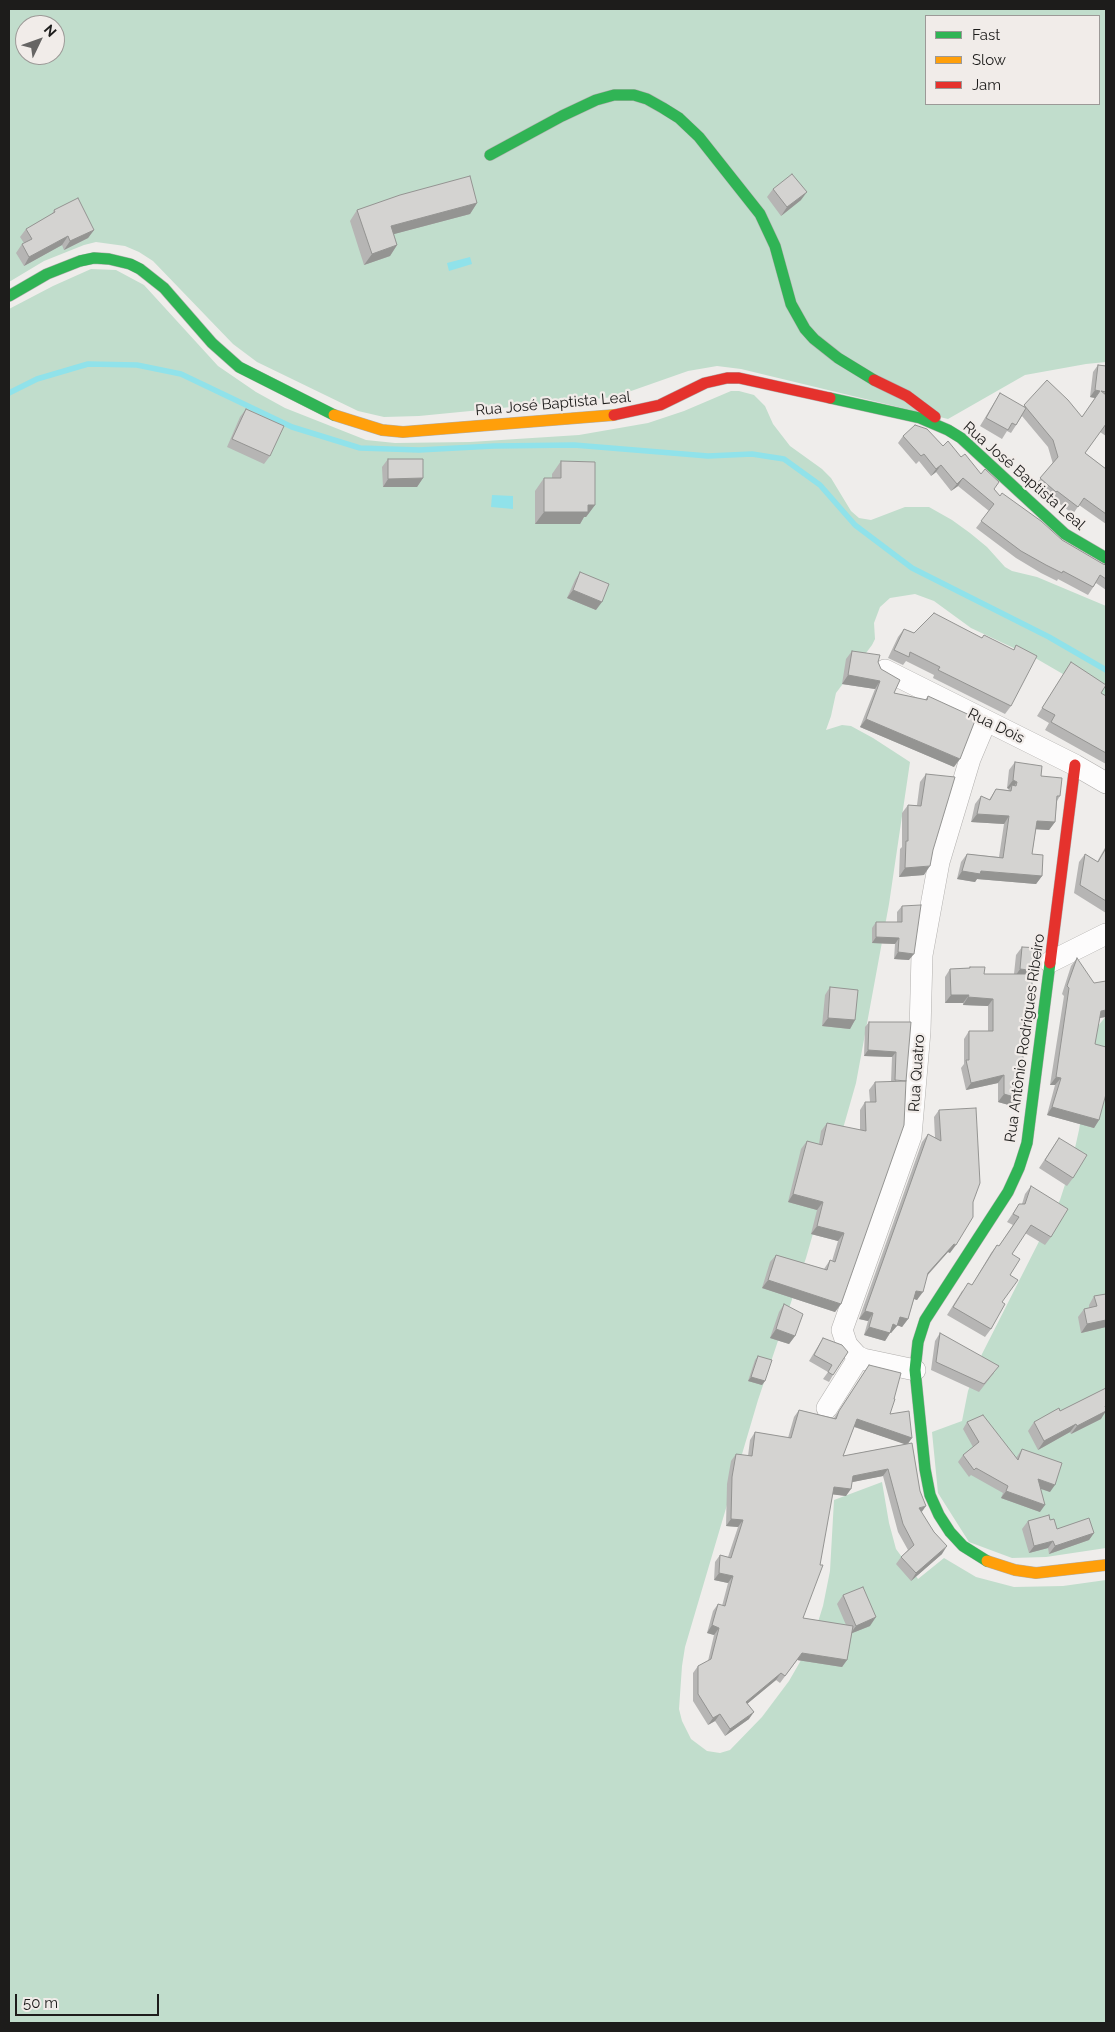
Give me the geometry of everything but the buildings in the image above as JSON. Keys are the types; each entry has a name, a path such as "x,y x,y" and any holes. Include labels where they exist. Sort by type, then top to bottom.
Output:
{"street":[{"path":"490,155 562,116 596,100 614,95 634,95 647,99 679,118 699,137 760,214 775,246 791,304 805,329 825,348 859,372 907,396 924,407 948,430"},
{"name":"Rua José Baptista Leal","path":"9,296 47,274 80,261 94,258 130,264 140,269 164,288 212,343 239,366 341,418 382,430 403,432 618,414 660,405 705,383 727,378 739,378 920,418 948,430 993,466 1065,534 1106,558"},
{"name":"Rua Dois","path":"885,670 1075,765 1106,783"},
{"name":"Rua Quatro","path":"859,1358 847,1345 842,1330 912,1136 920,1031 922,955 939,862 970,759 986,721"},
{"name":"Rua Antônio Rodrigues Ribeiro","path":"1075,765 1027,1143 1019,1168 1008,1192 925,1320 918,1342 915,1370 925,1469 930,1494 939,1515 950,1532 963,1546 978,1557 995,1565 1015,1570 1036,1572 1106,1565"},
{"path":"1050,962 1106,934"},
{"path":"827,1408 859,1358 915,1370"}],"green space":[{"path":"9,9 1106,9 1106,362 1025,375 948,419 741,369 717,366 688,371 614,397 419,416 384,417 358,411 257,362 233,344 153,261 139,252 125,246 96,242 44,261 9,282"},
{"path":"91,269 116,270 144,285 218,366 256,392 285,408 366,440 395,443 470,442 579,435 648,423 684,411 731,391 754,395 765,406 773,424 790,446 822,469 831,478 851,511 859,518 871,520 905,507 929,507 970,533 987,547 1005,567 1012,571 1037,577 1106,606 1106,699 1037,659 971,628 934,601 915,594 890,598 880,607 874,623 875,639 872,645 836,693 826,730 842,725 851,726 910,762 889,904 856,1083 806,1258 758,1400 685,1647 679,1709 682,1721 691,1739 707,1751 720,1753 730,1750 762,1717 789,1681 812,1641 823,1606 830,1571 834,1500 882,1482 889,1523 896,1549 918,1579 944,1558 976,1577 1014,1587 1063,1586 1106,1580 1106,2023 9,2023 9,309"},
{"path":"1106,1016 1106,1548 1046,1557 1012,1558 969,1542 938,1493 932,1432 962,1421 968,1391 982,1354 1060,1200 1071,1166 1079,1130 1095,1030"}],"water":[{"path":"470,257 472,264 449,271 447,263"},
{"path":"492,495 513,496 513,509 491,507"}],"waterway":[{"path":"9,393 37,379 88,364 137,365 181,374 292,427 360,448 419,450 494,446 574,445 708,456 752,454 784,459 820,485 855,525 912,568 1049,637 1106,670"}],"traffic: fast":[{"path":"490,155 562,116 596,100 614,95 634,95 647,99 663,108 679,118 699,137 760,214 775,246 791,304 805,329 814,339 838,358 874,380"},
{"path":"9,296 47,274 80,261 94,258 130,264 140,269 164,288 212,343 239,367 334,415"},
{"path":"830,398 920,418 948,430 961,438 1065,534 1106,558"},
{"path":"987,1561 963,1546 950,1532 939,1515 930,1495 925,1469 915,1370 918,1342 925,1320 1008,1192 1019,1168 1027,1143 1050,963"}],"traffic: slow":[{"path":"334,415 382,430 403,432 614,415"},
{"path":"987,1561 1015,1570 1036,1573 1106,1565"}],"traffic: jam":[{"path":"614,415 660,405 705,383 727,378 739,378 830,398"},
{"path":"874,380 907,396 935,417"},
{"path":"1050,963 1075,765"}]}
